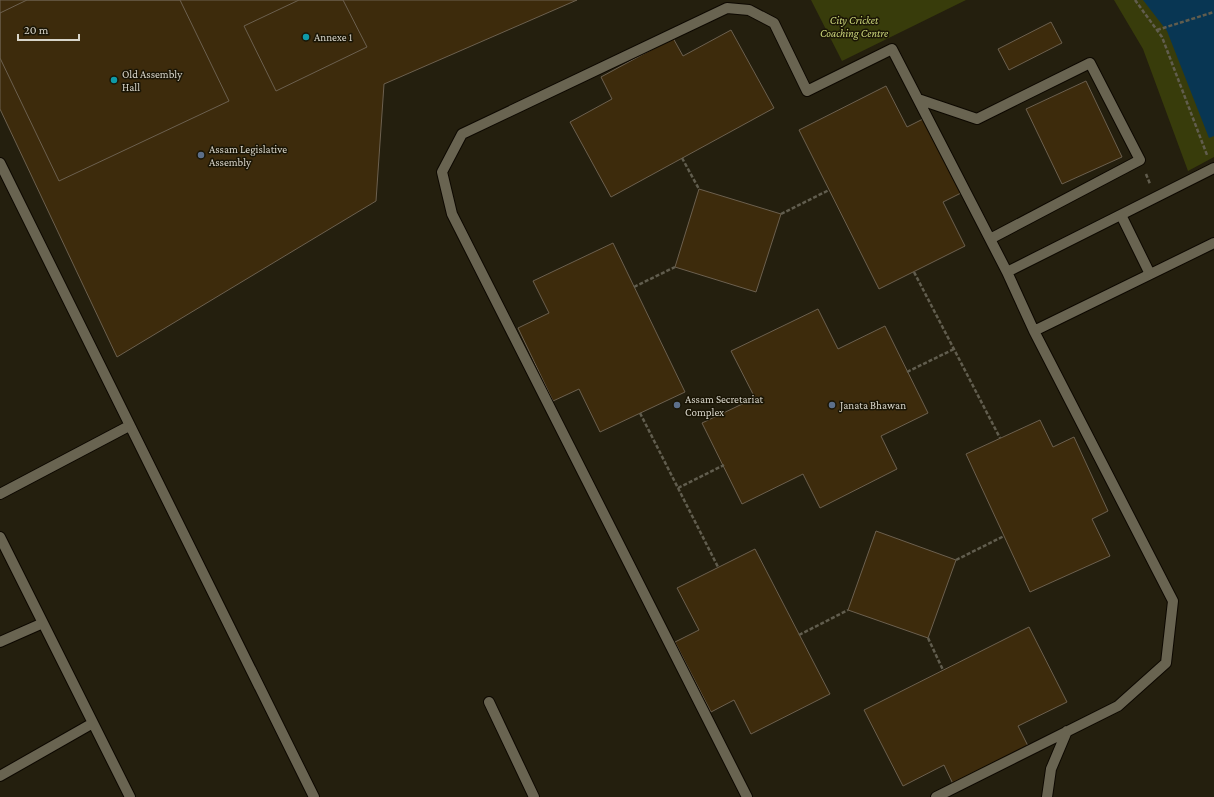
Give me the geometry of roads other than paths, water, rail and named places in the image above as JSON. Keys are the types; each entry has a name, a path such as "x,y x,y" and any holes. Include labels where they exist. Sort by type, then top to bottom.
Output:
{"street":[{"path":"747,797 452,214 442,172 462,134 727,8 749,10 774,23 807,91 892,49 1007,272 1034,331 1173,602 1166,663 1118,706 936,797"},
{"path":"918,99 977,119 1090,63 1140,160 990,239"},
{"path":"0,163 314,797"},
{"path":"1007,272 1214,168"},
{"path":"1121,215 1150,274"},
{"path":"1034,331 1214,243"},
{"path":"0,494 130,426"},
{"path":"0,537 130,797"},
{"path":"0,642 43,623"},
{"path":"489,702 534,797"},
{"path":"0,776 93,723"},
{"path":"1046,797 1051,769 1067,731"}],"water":[{"path":"1143,0 1214,0 1214,136 1209,138 1167,31"}],"place":[{"name":"Annexe 1","path":"306,37"},
{"name":"Old Assembly Hall","path":"114,80"},
{"name":"Assam Legislative Assembly","path":"201,155"},
{"name":"Assam Secretariat Complex","path":"677,405"},
{"name":"Janata Bhawan","path":"832,405"}],"park label":[{"name":"City Cricket Coaching Centre","path":"854,26"}]}
